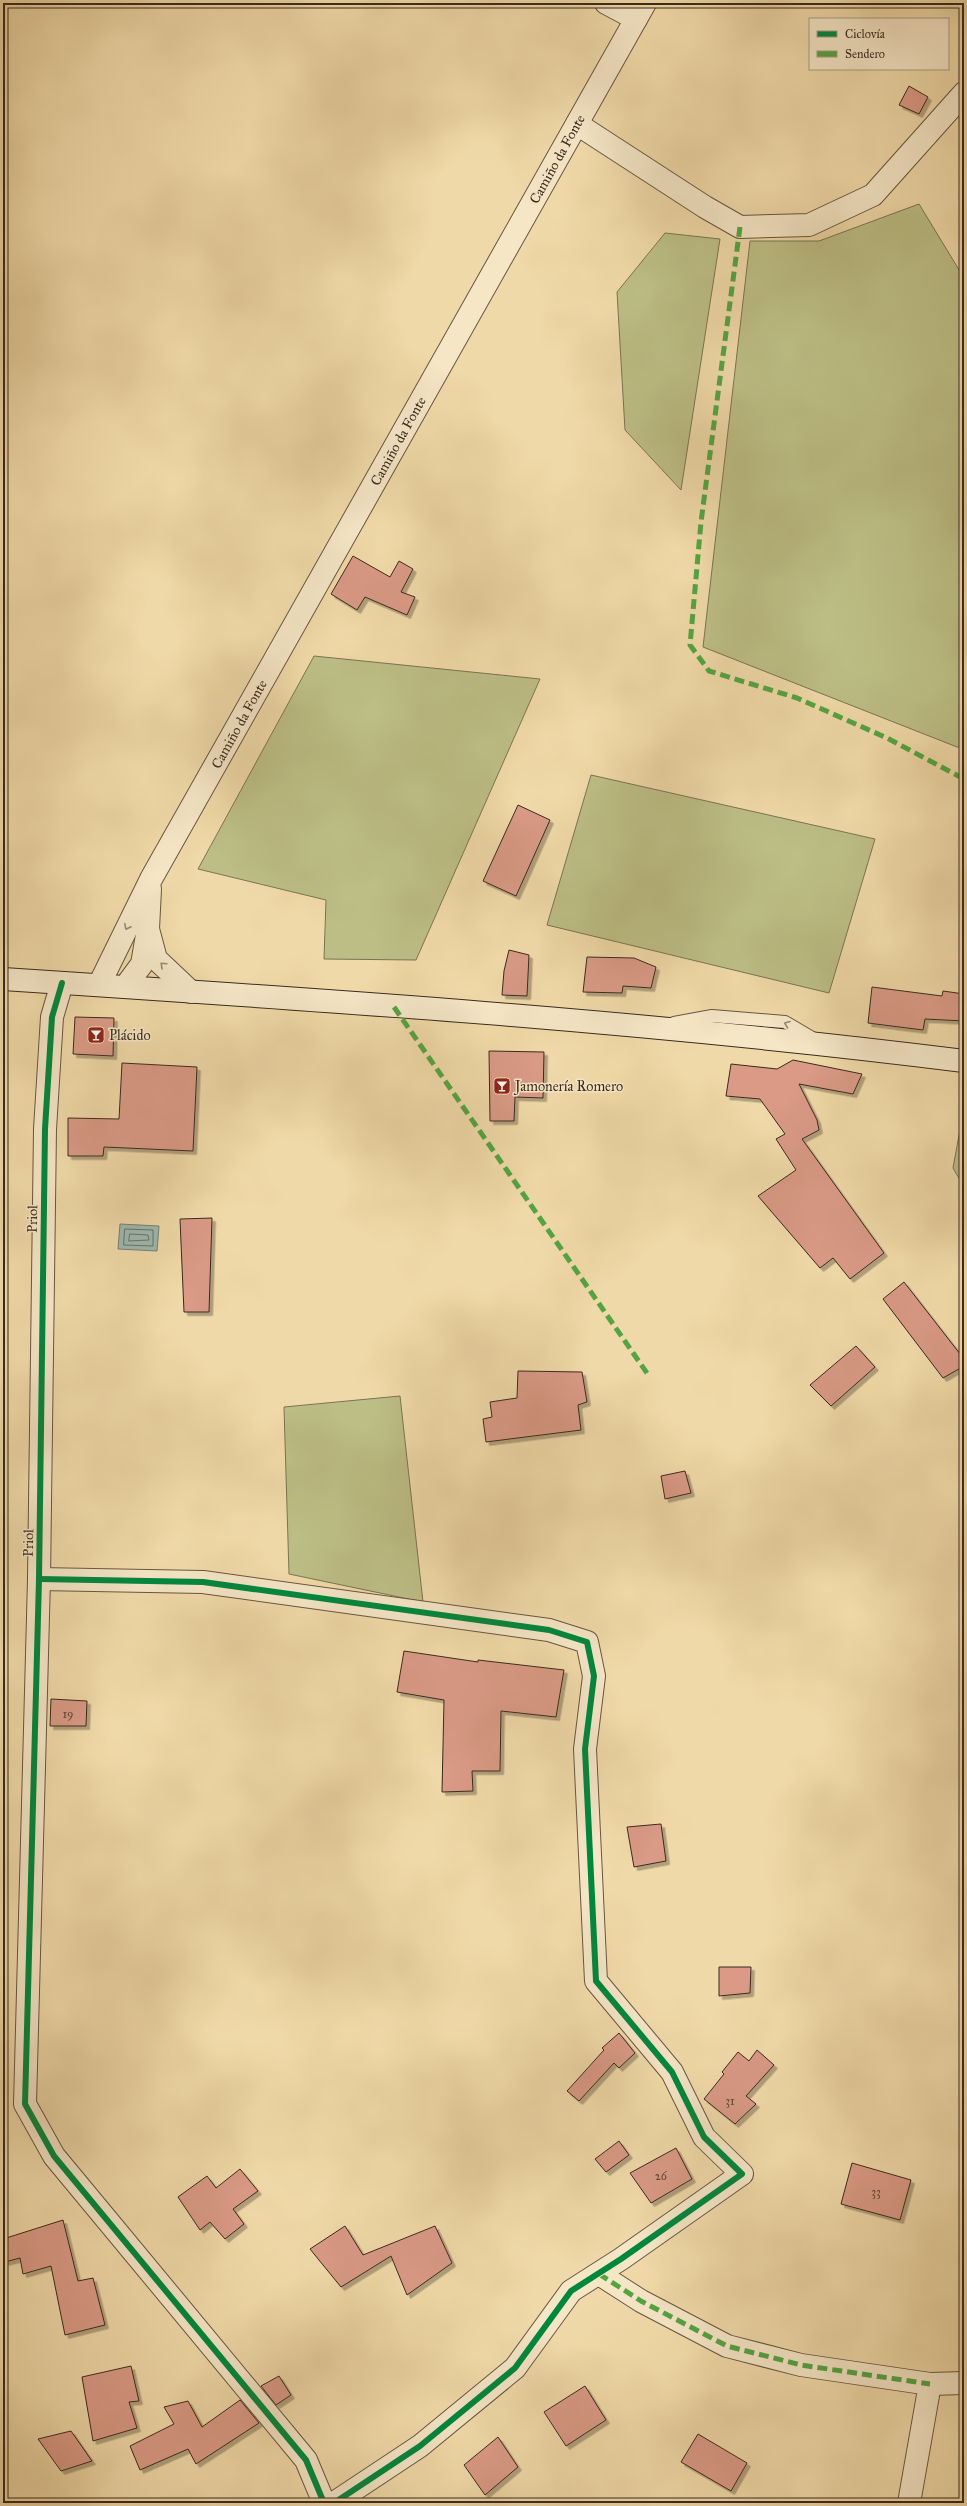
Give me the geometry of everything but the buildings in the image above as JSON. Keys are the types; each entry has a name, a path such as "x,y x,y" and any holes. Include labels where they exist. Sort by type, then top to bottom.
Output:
{"street":[{"path":"606,3 640,11"},
{"name":"Camiño da Fonte","path":"99,985 151,880 640,11"},
{"path":"577,124 706,207 740,227 808,224 873,195 964,93"},
{"path":"124,987 142,964 148,929 151,880"},
{"path":"148,929 156,959 191,992"},
{"path":"3,979 644,1027 821,1043 964,1061"},
{"name":"Priol","path":"62,983 52,1018 45,1128 39,1579 25,2104 54,2156 306,2460 324,2503"},
{"path":"39,1579 203,1582 549,1630 587,1642 594,1676 585,1749 596,1981 672,2072 704,2137 742,2174 599,2274 571,2291 515,2368 420,2446 334,2503"},
{"path":"599,2274 641,2301 727,2346 801,2365 930,2384 964,2383"},
{"path":"909,2503 930,2384"}],"green space":[{"path":"919,204 964,278 964,747 957,747 703,647 750,241 819,241"},
{"path":"665,233 720,239 681,490 625,430 617,292"},
{"path":"314,656 540,679 416,960 324,959 326,900 198,869"},
{"path":"591,775 875,839 829,993 547,925"},
{"path":"964,1108 964,1187 953,1168"},
{"path":"400,1396 423,1602 289,1574 284,1407"}],"water":[{"path":"120,1224 159,1226 157,1251 118,1249"}],"marked path":[{"path":"740,227 701,522 690,645 709,671 797,698 887,738 964,779"},
{"path":"394,1007 649,1376"},
{"path":"599,2274 641,2301 727,2346 801,2365 930,2384"}],"cycle path":[{"path":"62,983 52,1017 45,1129 39,1579 25,2104 54,2156 306,2460 324,2503"},
{"path":"39,1579 203,1582 549,1630 587,1642 594,1676 585,1749 596,1981 672,2072 704,2137 742,2174 621,2259 571,2291 515,2368 420,2446 334,2503"}],"place":[{"name":"Plácido","path":"96,1035"},
{"name":"Jamonería Romero","path":"502,1086"}]}
